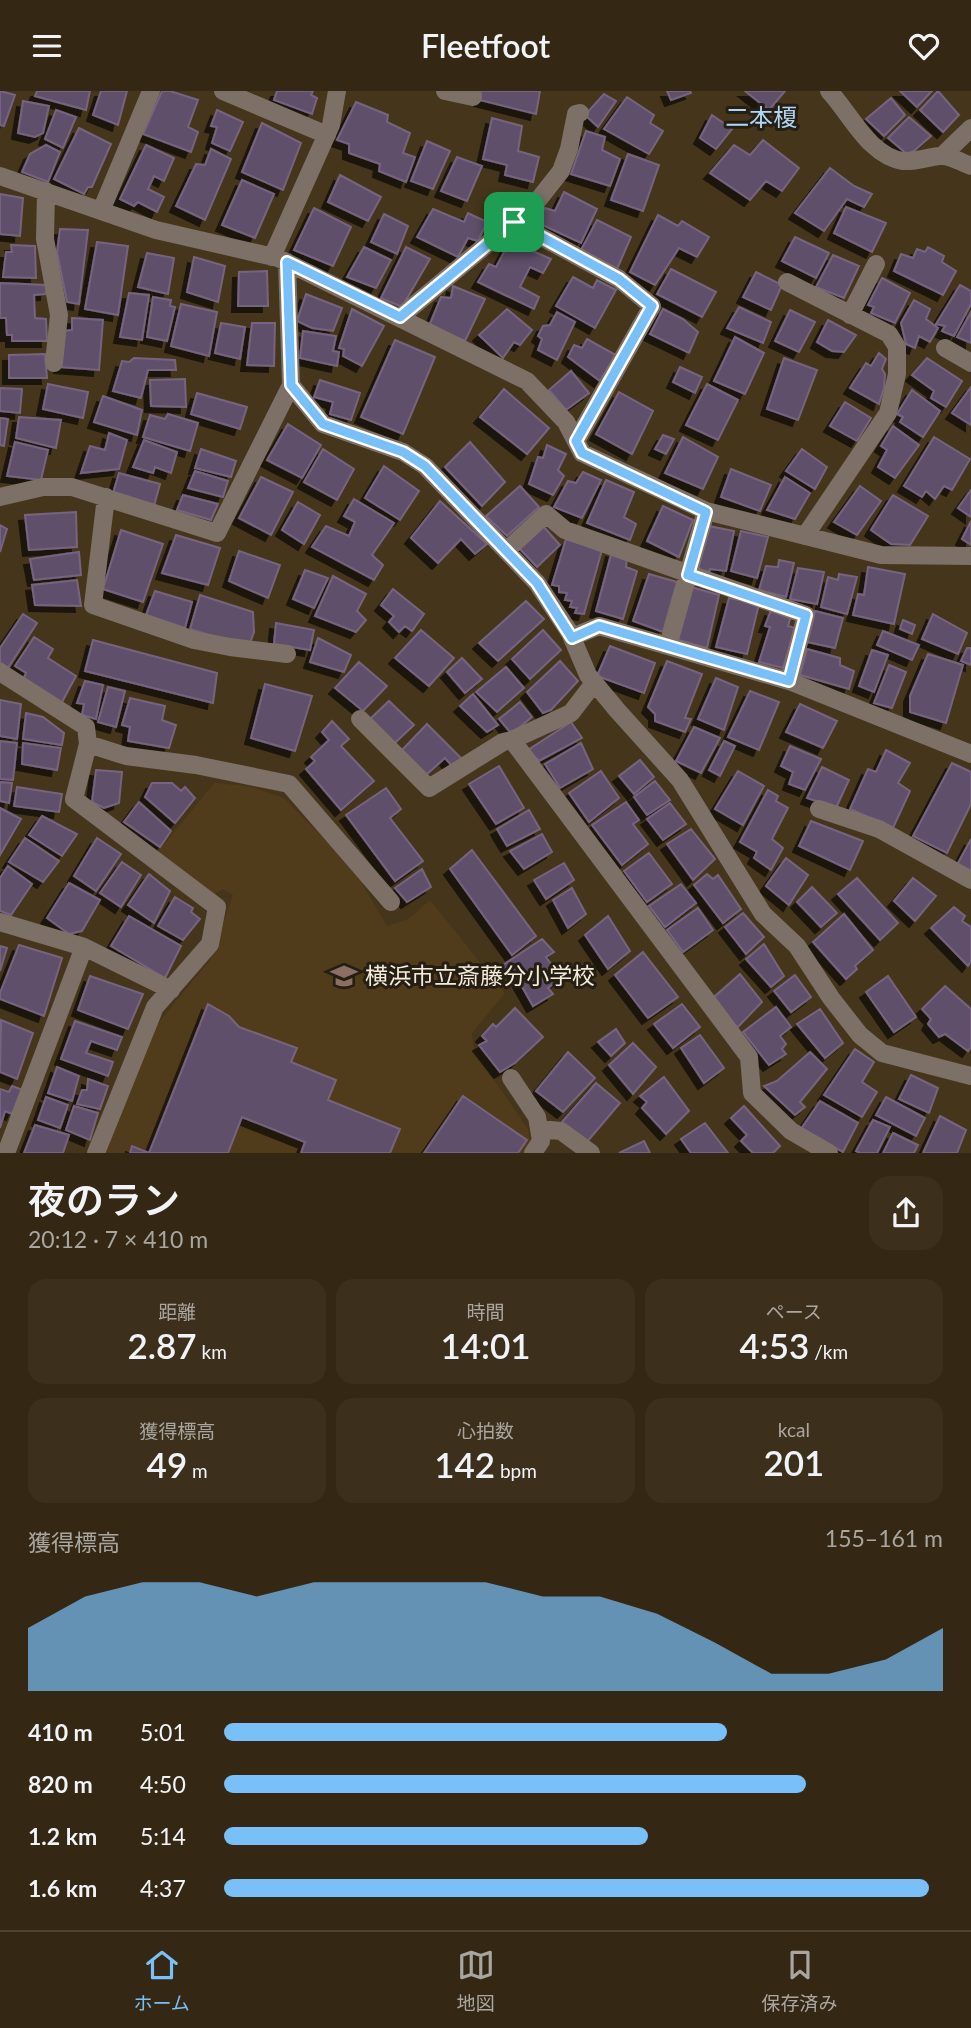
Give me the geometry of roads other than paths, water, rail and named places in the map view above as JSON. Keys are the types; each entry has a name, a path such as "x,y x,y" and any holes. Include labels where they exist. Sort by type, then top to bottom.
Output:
{"street":[{"path":"101,211 151,91"},
{"path":"223,91 327,135"},
{"path":"0,496 43,487 72,487 218,533 291,385 279,259 331,125 337,91"},
{"path":"445,91 473,97"},
{"path":"829,91 873,144 890,157 903,161 943,155 971,166"},
{"path":"400,317 535,204 561,171 576,114 580,113"},
{"path":"943,155 971,128"},
{"path":"0,176 156,230 279,259 527,381 566,422 582,453 706,512 881,555 971,556"},
{"path":"46,191 45,239 59,315 54,363"},
{"path":"514,222 619,279 652,306 576,441"},
{"path":"850,314 876,264"},
{"path":"787,282 889,334 897,347 897,374 888,413 805,536"},
{"path":"945,348 971,363"},
{"path":"291,385 323,424 403,452 425,466 537,583 572,638 588,675 680,779 763,914 797,946 831,999 860,1035 882,1053 971,1076"},
{"path":"106,498 93,605 194,640 287,654"},
{"path":"668,646 706,512"},
{"path":"506,551 546,514 565,530 806,615 789,681"},
{"path":"572,638 599,626 789,681 971,754"},
{"path":"0,672 86,727 88,744 74,799 217,907 211,944 155,1007 96,1153"},
{"path":"360,719 429,788 503,742 571,713 594,683"},
{"path":"512,740 749,1057 752,1093 791,1131 830,1153"},
{"path":"88,744 126,757 196,765 289,784 391,902"},
{"path":"819,809 879,829 971,880"},
{"path":"0,922 84,947 171,990"},
{"path":"6,1153 84,947"},
{"path":"511,1078 537,1117 541,1141 533,1153"},
{"path":"539,1129 561,1131 591,1153"}],"place":[{"name":"横浜市立斎藤分小学校","path":"344,976"}],"district":[{"name":"二本榎","path":"761,118"}]}
